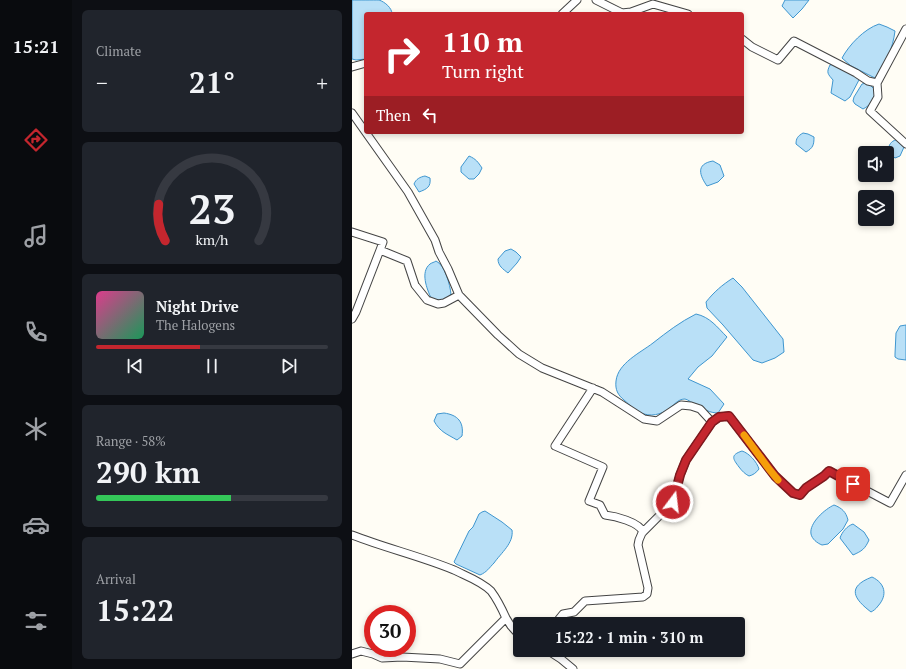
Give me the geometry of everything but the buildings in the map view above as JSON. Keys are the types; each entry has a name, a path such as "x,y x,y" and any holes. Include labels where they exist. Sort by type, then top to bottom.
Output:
{"street":[{"path":"564,12 577,0"},
{"path":"596,0 620,12"},
{"path":"631,12 653,4 681,12"},
{"path":"906,29 877,83 878,97 870,112 906,144"},
{"path":"744,40 752,47 778,60 794,41 856,73 868,81 877,83"},
{"path":"352,67 364,64"},
{"path":"352,113 364,130"},
{"path":"367,134 408,192 435,240 459,295 518,354 542,368 602,392 644,419 657,421 681,405 700,409 712,422"},
{"path":"352,232 383,242 352,319"},
{"path":"380,250 407,261 415,285 427,300 438,304 444,303 459,295"},
{"path":"593,388 555,446 603,467 589,501 600,505 605,515 634,524 642,529 643,532"},
{"path":"561,617 563,614 574,612 585,601 643,597 647,594 648,588 638,545 639,540 643,532 673,502 680,475 686,460 712,422 719,417 729,416 775,476 793,493 800,495 806,488 829,471 890,503 906,475"},
{"path":"352,535 368,542 437,563 471,578 491,592 513,628"},
{"path":"352,654 361,651 382,658 402,657 440,659 459,667 506,618"},
{"path":"559,657 573,669"}],"water":[{"path":"352,0 379,0 384,2 392,12 364,12 364,59 352,59"},
{"path":"785,0 809,0 793,18 782,6"},
{"path":"879,24 895,31 893,43 888,56 875,78 851,66 842,58 858,38 873,26"},
{"path":"834,64 860,78 850,97 845,101 831,93 833,80 829,75 828,70 830,65"},
{"path":"866,83 875,90 875,93 872,101 863,109 853,101 862,84"},
{"path":"803,133 814,137 813,146 806,152 796,144 796,140"},
{"path":"893,141 899,141 904,147 900,156 895,158 894,146 889,146"},
{"path":"469,156 477,161 482,168 474,179 469,179 461,172 461,167"},
{"path":"713,161 720,165 724,176 718,182 707,186 702,178 701,168 703,165"},
{"path":"425,176 430,178 429,186 419,192 414,184 418,178"},
{"path":"511,249 521,257 508,273 500,265 498,259 505,251"},
{"path":"436,261 444,271 451,294 442,300 431,298 425,281 425,271 427,267"},
{"path":"733,278 742,287 783,339 784,352 775,358 762,363 753,360 707,308 706,302 709,298 725,283"},
{"path":"696,314 705,317 727,337 712,356 698,367 688,379 710,389 724,404 718,413 715,413 683,399 659,414 648,415 638,412 617,392 616,381 621,369 630,359 684,320"},
{"path":"906,325 906,360 898,359 895,357 895,354 896,333 900,326"},
{"path":"444,413 453,415 461,423 462,436 457,440 441,430 434,421 437,414"},
{"path":"742,451 752,458 759,469 756,473 750,476 742,471 734,459 736,454"},
{"path":"834,505 843,511 848,520 843,529 828,544 822,545 812,538 812,525 818,517"},
{"path":"485,511 512,530 512,535 509,544 503,552 488,570 480,575 454,562 479,514"},
{"path":"853,524 864,532 869,540 863,549 853,555 840,538 845,530"},
{"path":"872,577 880,583 884,590 884,594 881,602 871,612 860,602 855,593 858,585"}],"slow traffic":[{"path":"744,435 778,480"}],"route":[{"path":"673,502 680,475 686,460 712,422 719,417 729,416 733,420 775,476 793,493 800,495 806,488 829,471 853,484"}]}
